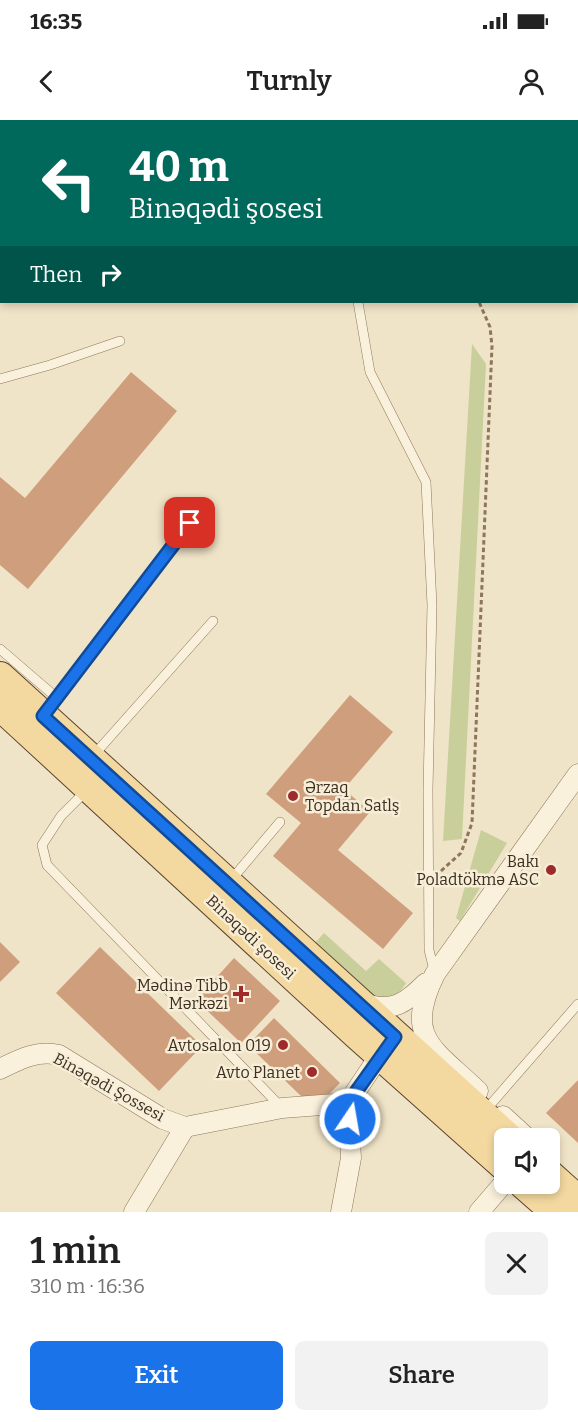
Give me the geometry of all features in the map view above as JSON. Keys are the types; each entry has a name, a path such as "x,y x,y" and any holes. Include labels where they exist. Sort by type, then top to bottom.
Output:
{"main road":[{"name":"Binəqədi şosesi","path":"0,677 50,707 89,774 388,1046 494,1155"},
{"name":"Binəqədi şosesi","path":"5,713 89,774 228,885 352,998 388,1046 495,1128"}],"street":[{"path":"516,1128 428,1044 421,1029 420,1016 423,998 435,974 578,774"},
{"path":"352,998 376,1008 399,1006 411,998 435,974"},
{"path":"341,1212 351,1158 348,1103 388,1046"},
{"name":"Binəqədi Şossesi","path":"0,1069 22,1058 45,1052 59,1055 163,1119 185,1127 282,1108 348,1103"},
{"name":"Binəqədi Şossesi","path":"134,1212 185,1127"},
{"path":"479,1212 495,1194"}],"lane":[{"path":"358,303 370,372 426,482 432,605 429,950 435,974"},
{"path":"0,379 120,341"},
{"path":"0,649 50,707 190,523"},
{"path":"213,621 89,774 49,831 42,845 47,865 282,1108"},
{"path":"228,885 280,822"},
{"path":"491,1104 578,1004"}],"path":[{"path":"429,883 461,853 472,824 492,346 490,327 479,303"}],"green space":[{"path":"472,344 486,364 462,839 443,841"},
{"path":"481,830 507,843 460,921 456,918"},
{"path":"324,933 366,971 379,959 406,983 398,993 388,998 379,998 363,990 313,945"}],"building":[{"path":"131,372 177,411 28,589 0,565 0,477 25,498"},
{"path":"350,695 393,732 344,789 370,812 338,850 413,913 383,949 273,856 301,823 266,794"},
{"path":"0,942 20,962 0,982"},
{"path":"100,947 202,1046 159,1091 56,993"},
{"path":"234,958 280,1001 241,1043 196,1000"},
{"path":"274,1018 340,1083 327,1096 303,1098 248,1045"},
{"path":"578,1080 578,1143 546,1113"}],"place":[{"name":"Ərzaq Topdan Satlş","path":"293,796"},
{"name":"Bakı Poladtökmə ASC","path":"551,870"},
{"name":"Mədinə Tibb Mərkəzi","path":"241,994"},
{"name":"Avtosalon 019","path":"283,1045"},
{"name":"Avto Planet","path":"312,1072"}],"route":[{"path":"190,523 43,716 395,1037 348,1103 350,1119"}]}
